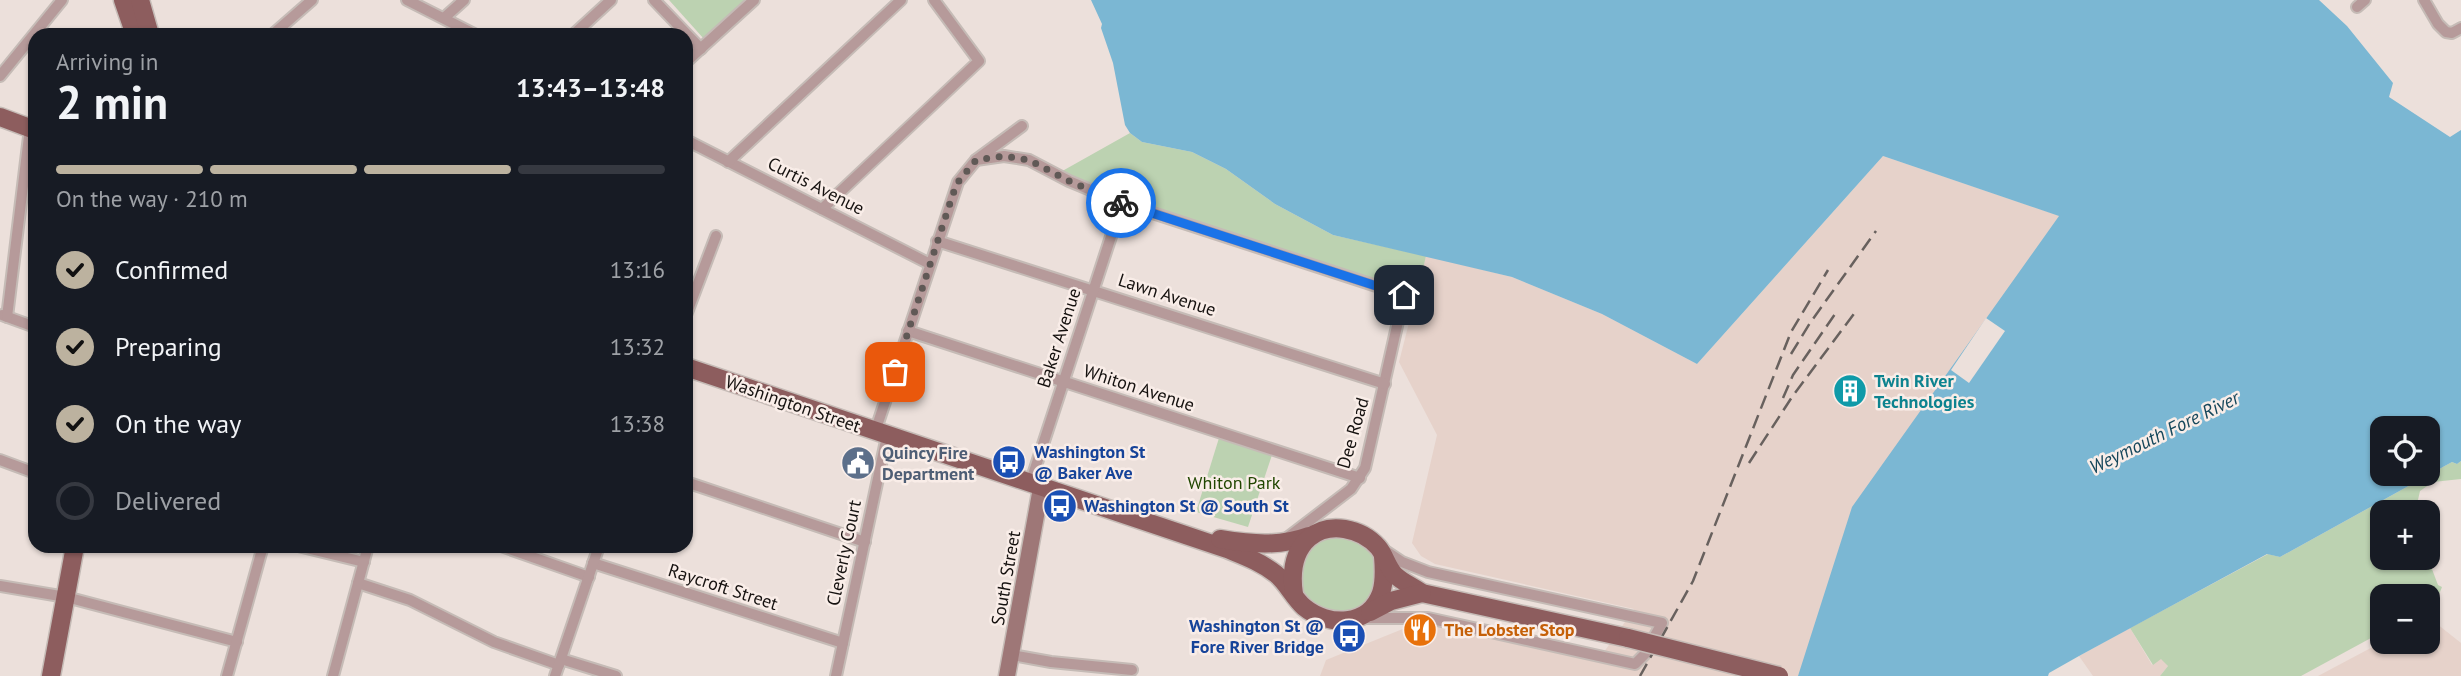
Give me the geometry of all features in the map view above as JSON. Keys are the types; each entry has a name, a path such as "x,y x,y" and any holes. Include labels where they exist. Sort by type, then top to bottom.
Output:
{"main road":[{"path":"123,0 133,28"},
{"path":"140,0 148,28"},
{"path":"0,117 28,128"},
{"name":"Washington Street","path":"693,369 1036,486 1179,531 1265,566 1294,594"},
{"name":"South Street","path":"1007,676 1036,486"},
{"path":"1422,593 1391,601 1362,616 1345,621 1328,620 1303,606 1294,594 1295,558 1304,542 1312,535 1332,528 1358,532 1380,550 1396,576 1422,593 1628,638 1779,676"},
{"name":"Washington Street","path":"1179,531 1248,543 1279,544 1292,543 1312,535"},
{"path":"1362,616 1377,602 1384,583 1380,550"},
{"path":"51,676 74,553"}],"street":[{"path":"39,28 62,0"},
{"path":"283,28 312,0"},
{"path":"407,0 463,28"},
{"path":"444,18 464,0"},
{"path":"581,28 611,0"},
{"path":"654,0 681,28"},
{"path":"693,56 754,0"},
{"path":"728,162 901,0"},
{"path":"822,209 979,61 934,0"},
{"path":"2424,0 2443,30 2452,33 2461,28"},
{"path":"693,41 701,49"},
{"path":"0,76 28,42"},
{"name":"Cleverly Court","path":"836,676 865,542 881,434 908,331 937,241 958,182 976,160 1022,126"},
{"name":"Curtis Avenue","path":"693,144 930,264"},
{"path":"28,155 3,315 28,324"},
{"path":"976,160 1004,156 1029,160 1122,204"},
{"name":"Baker Avenue","path":"1036,486 1063,382 1122,204"},
{"name":"Dee Road","path":"1122,204 1404,295 1368,456 1360,478 1342,496 1279,544"},
{"path":"693,297 716,236"},
{"name":"Lawn Avenue","path":"937,241 1385,384"},
{"name":"Whiton Avenue","path":"908,331 1360,478"},
{"path":"0,460 28,470"},
{"path":"693,484 865,542"},
{"path":"1362,616 1428,618 1635,664 1645,654 1662,623 1428,572 1380,550"},
{"path":"227,676 261,553"},
{"path":"327,553 364,562"},
{"path":"333,676 366,553"},
{"path":"521,553 589,577"},
{"path":"558,666 597,553"},
{"name":"Raycroft Street","path":"593,563 843,643"},
{"path":"358,583 410,600 494,642 558,666 617,676"},
{"path":"0,586 66,597 237,642"},
{"path":"1012,655 1051,662 1132,670"}],"shaded area":[{"path":"1883,156 2060,216 1951,370 1798,676 1320,676 1326,660 1420,622 1597,662 1634,609 1435,564 1421,556 1412,543 1437,435 1399,362 1426,256 1512,277 1602,314 1697,364"},
{"path":"2440,626 2461,643 2461,676 2318,676 2370,648 2370,654 2440,654"},
{"path":"2130,628 2152,665 2161,658 2168,666 2160,676 2093,676 2079,656"}],"green space":[{"path":"669,0 748,0 704,39"},
{"path":"1130,133 1142,142 1192,152 1226,169 1275,204 1333,235 1426,256 1416,299 1122,203 1057,174"},
{"name":"Whiton Park","path":"1219,438 1272,455 1248,527 1196,512"},
{"path":"2461,461 2461,479 2440,481 2440,469 2452,462 2457,464"},
{"path":"2409,486 2427,486 2420,491 2418,500 2383,500"},
{"path":"2370,507 2370,570 2432,570 2438,584 2370,584 2370,639 2301,676 2160,676 2168,666 2161,659 2153,665 2130,628 2268,554 2280,557"},
{"path":"1339,536 1362,543 1377,561 1380,577 1366,604 1352,612 1336,613 1315,605 1304,596 1301,589 1302,557 1318,540"}],"water":[{"name":"Weymouth Fore River","path":"1091,0 2319,0 2347,26 2393,83 2389,97 2450,137 2461,130 2461,461 2457,464 2452,462 2440,469 2440,416 2370,416 2370,486 2409,486 2383,500 2370,500 2370,507 2280,557 2267,554 2079,656 2048,676 1798,676 1852,507 2059,216 1883,156 1697,364 1602,314 1512,277 1333,235 1275,204 1226,169 1192,152 1142,142 1130,133 1125,125 1113,63 1102,24"}],"pier":[{"path":"1986,318 2005,331 1969,383 1951,370"}],"railway":[{"path":"1791,354 1876,231"},
{"path":"1640,676 1693,581 1791,332 1828,270"},
{"path":"1749,463 1792,397 1856,311"},
{"path":"1783,398 1793,375 1835,314"}],"way so far":[{"path":"895,372 953,194 958,182 976,160 1016,156 1044,166 1102,197 1121,203"}],"place":[{"name":"Twin River Technologies","path":"1850,391"},
{"name":"Washington St @ Baker Ave","path":"1009,462"},
{"name":"Quincy Fire Department","path":"858,463"},
{"name":"Washington St @ South St","path":"1060,506"},
{"name":"The Lobster Stop","path":"1420,630"},
{"name":"Washington St @ Fore River Bridge","path":"1349,636"}],"route":[{"path":"1121,203 1404,295"}]}
